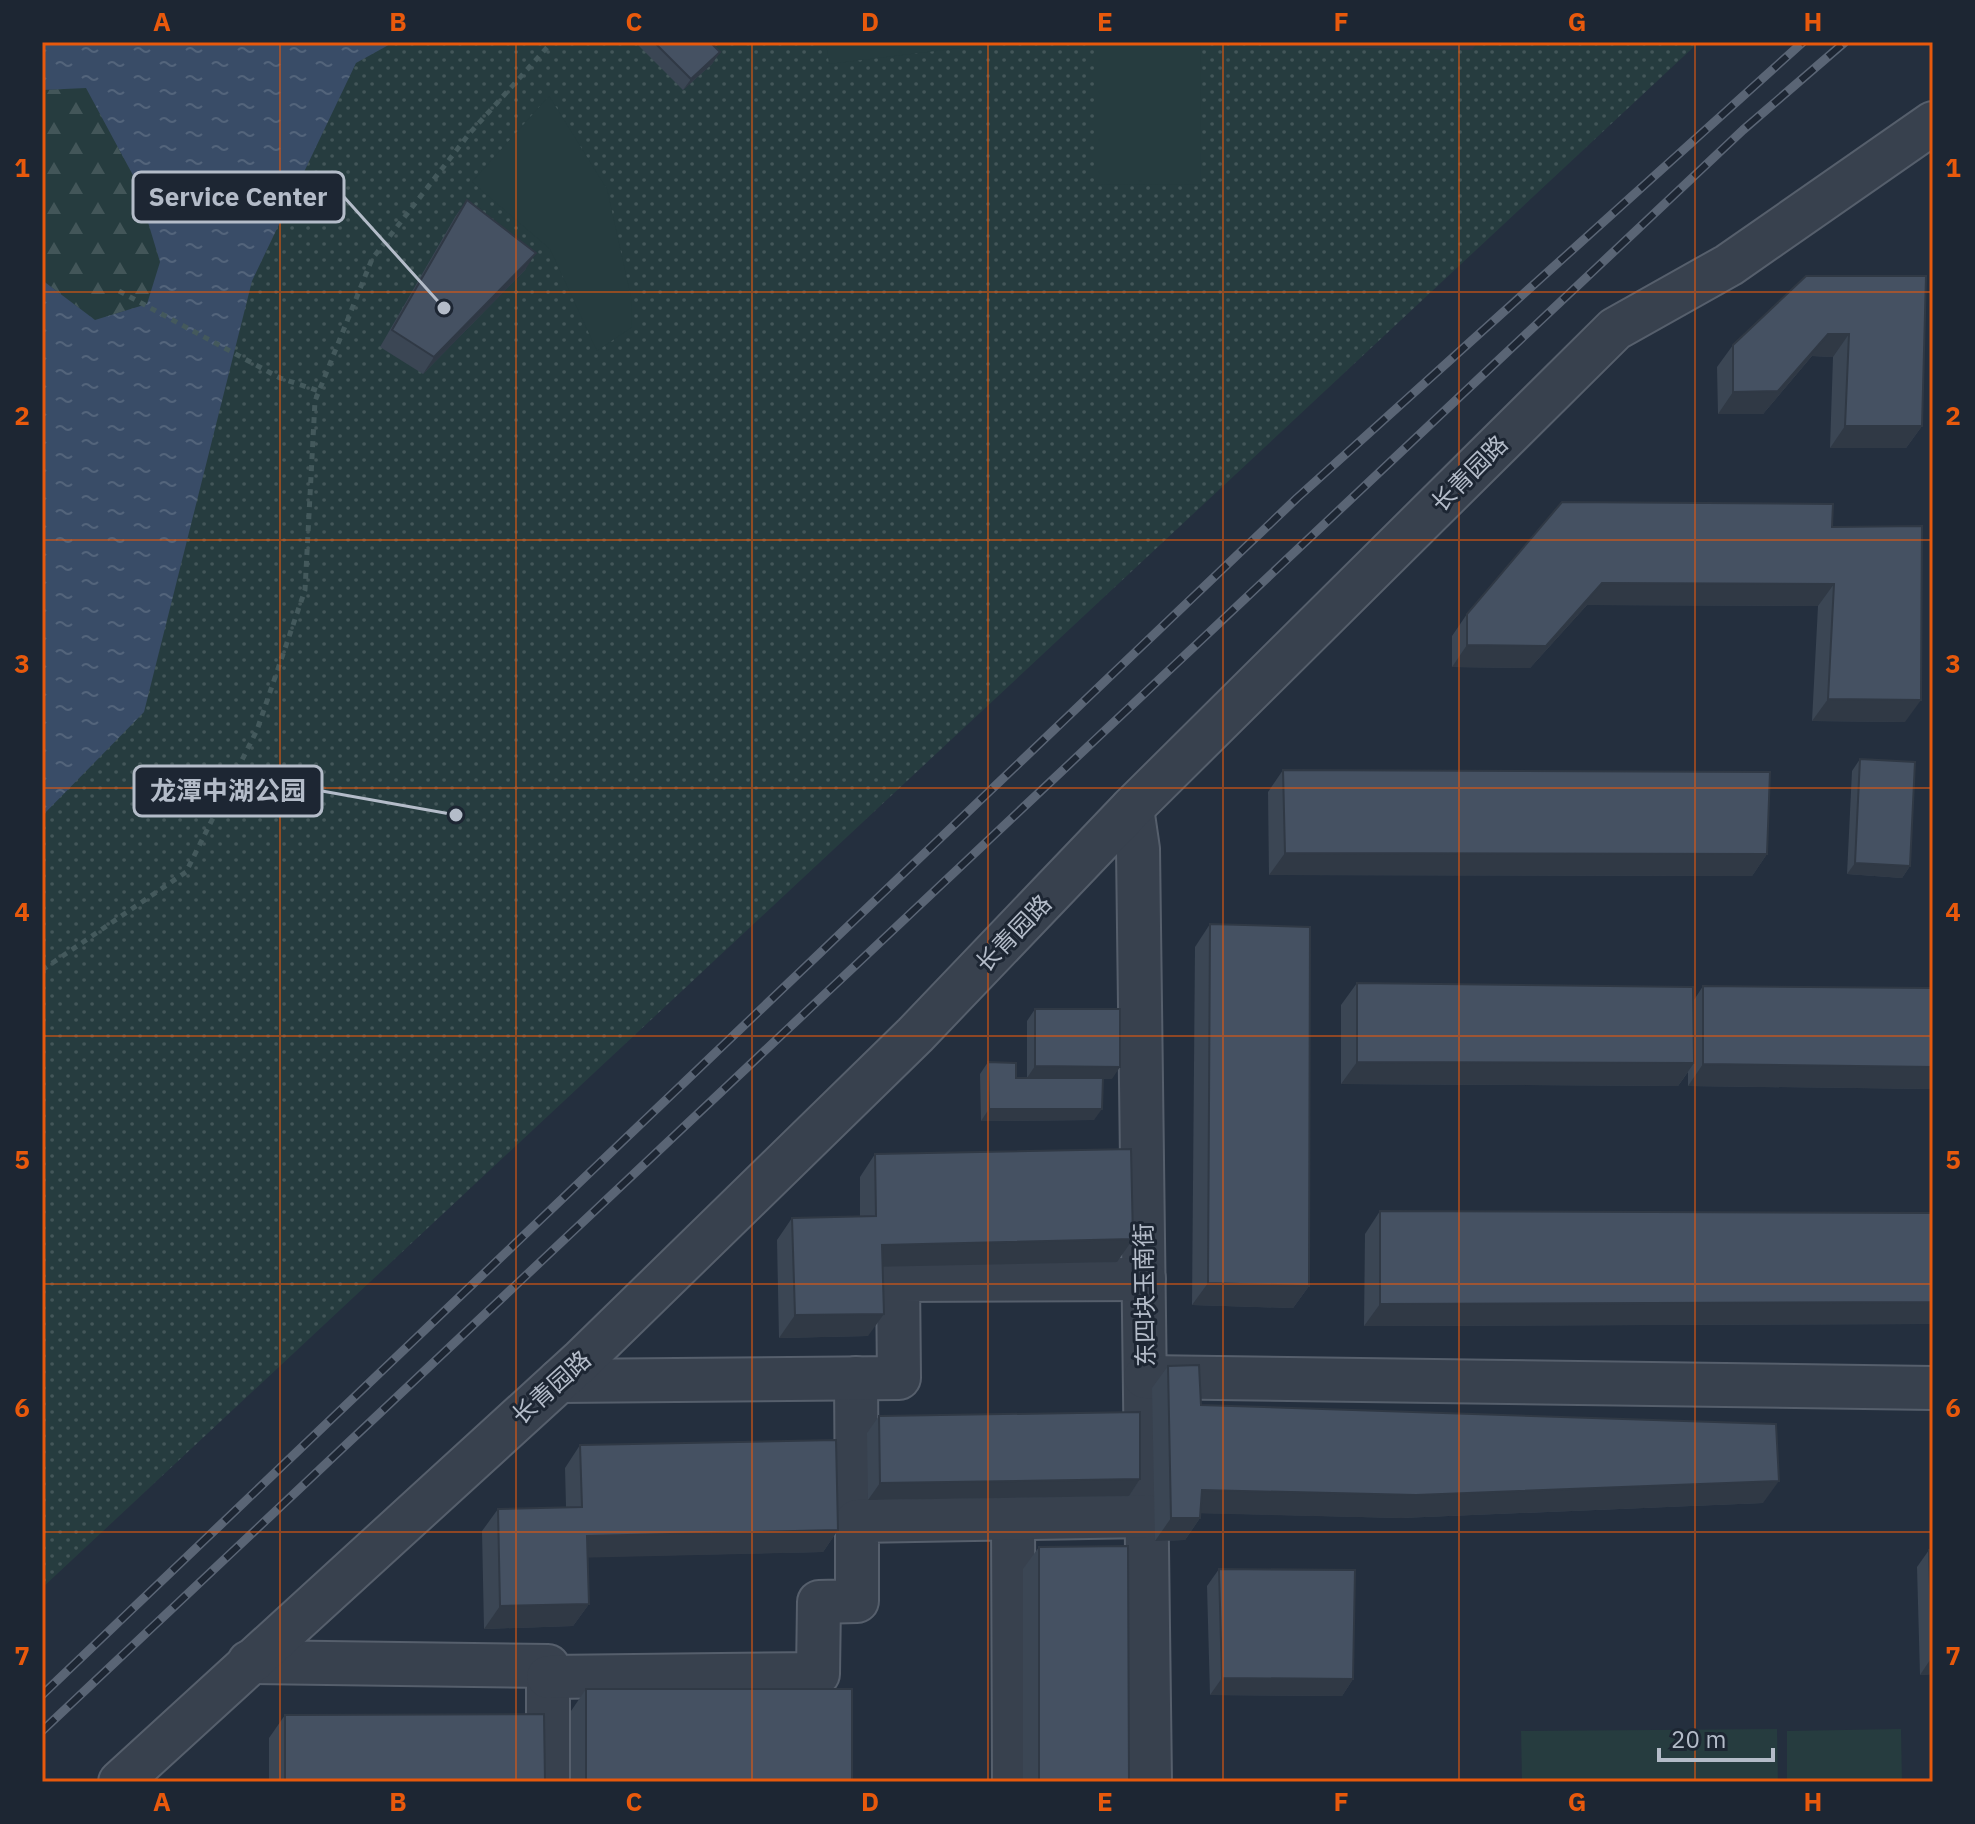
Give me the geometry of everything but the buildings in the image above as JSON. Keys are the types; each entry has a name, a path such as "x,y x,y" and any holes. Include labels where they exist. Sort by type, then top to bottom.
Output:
{"street":[{"name":"长青园路","path":"120,1782 559,1381 904,1046 1132,808 1615,329 1729,265 1933,123"},
{"name":"东四块玉南街","path":"1132,808 1138,849 1150,1782"},
{"path":"559,1381 899,1378 898,1280 1144,1279"},
{"path":"1145,1377 1933,1388"},
{"path":"548,1677 818,1674 819,1602 857,1601 856,1378"},
{"path":"857,1521 1147,1516"},
{"path":"1013,1519 1014,1782"},
{"path":"249,1662 548,1666 548,1782"}],"path":[{"path":"42,970 186,872 257,730 305,590 315,401 372,259 469,134 552,42"},
{"path":"119,291 280,378 319,391"}],"green space":[{"path":"42,42 1699,42 42,1588"},
{"path":"826,42 1001,42 1001,43 829,64"},
{"path":"1095,42 1201,42 1200,185 1095,184"},
{"path":"85,88 135,179 160,263 147,304 95,320 42,280 42,90"},
{"path":"549,96 607,189 631,297 632,327 597,351 550,249 472,182"},
{"path":"1777,1729 1778,1782 1522,1782 1521,1731"},
{"path":"1901,1729 1902,1782 1787,1782 1787,1731"}],"water":[{"path":"42,42 394,42 356,63 252,281 144,712 42,816 42,280 95,320 147,304 160,262 135,179 86,88 42,90"}],"railway":[{"path":"42,1695 1297,498 1803,42"},
{"path":"42,1731 1743,130 1845,42"}],"place":[{"name":"Service Center","path":"444,308"},
{"name":"龙潭中湖公园","path":"456,815"}]}
